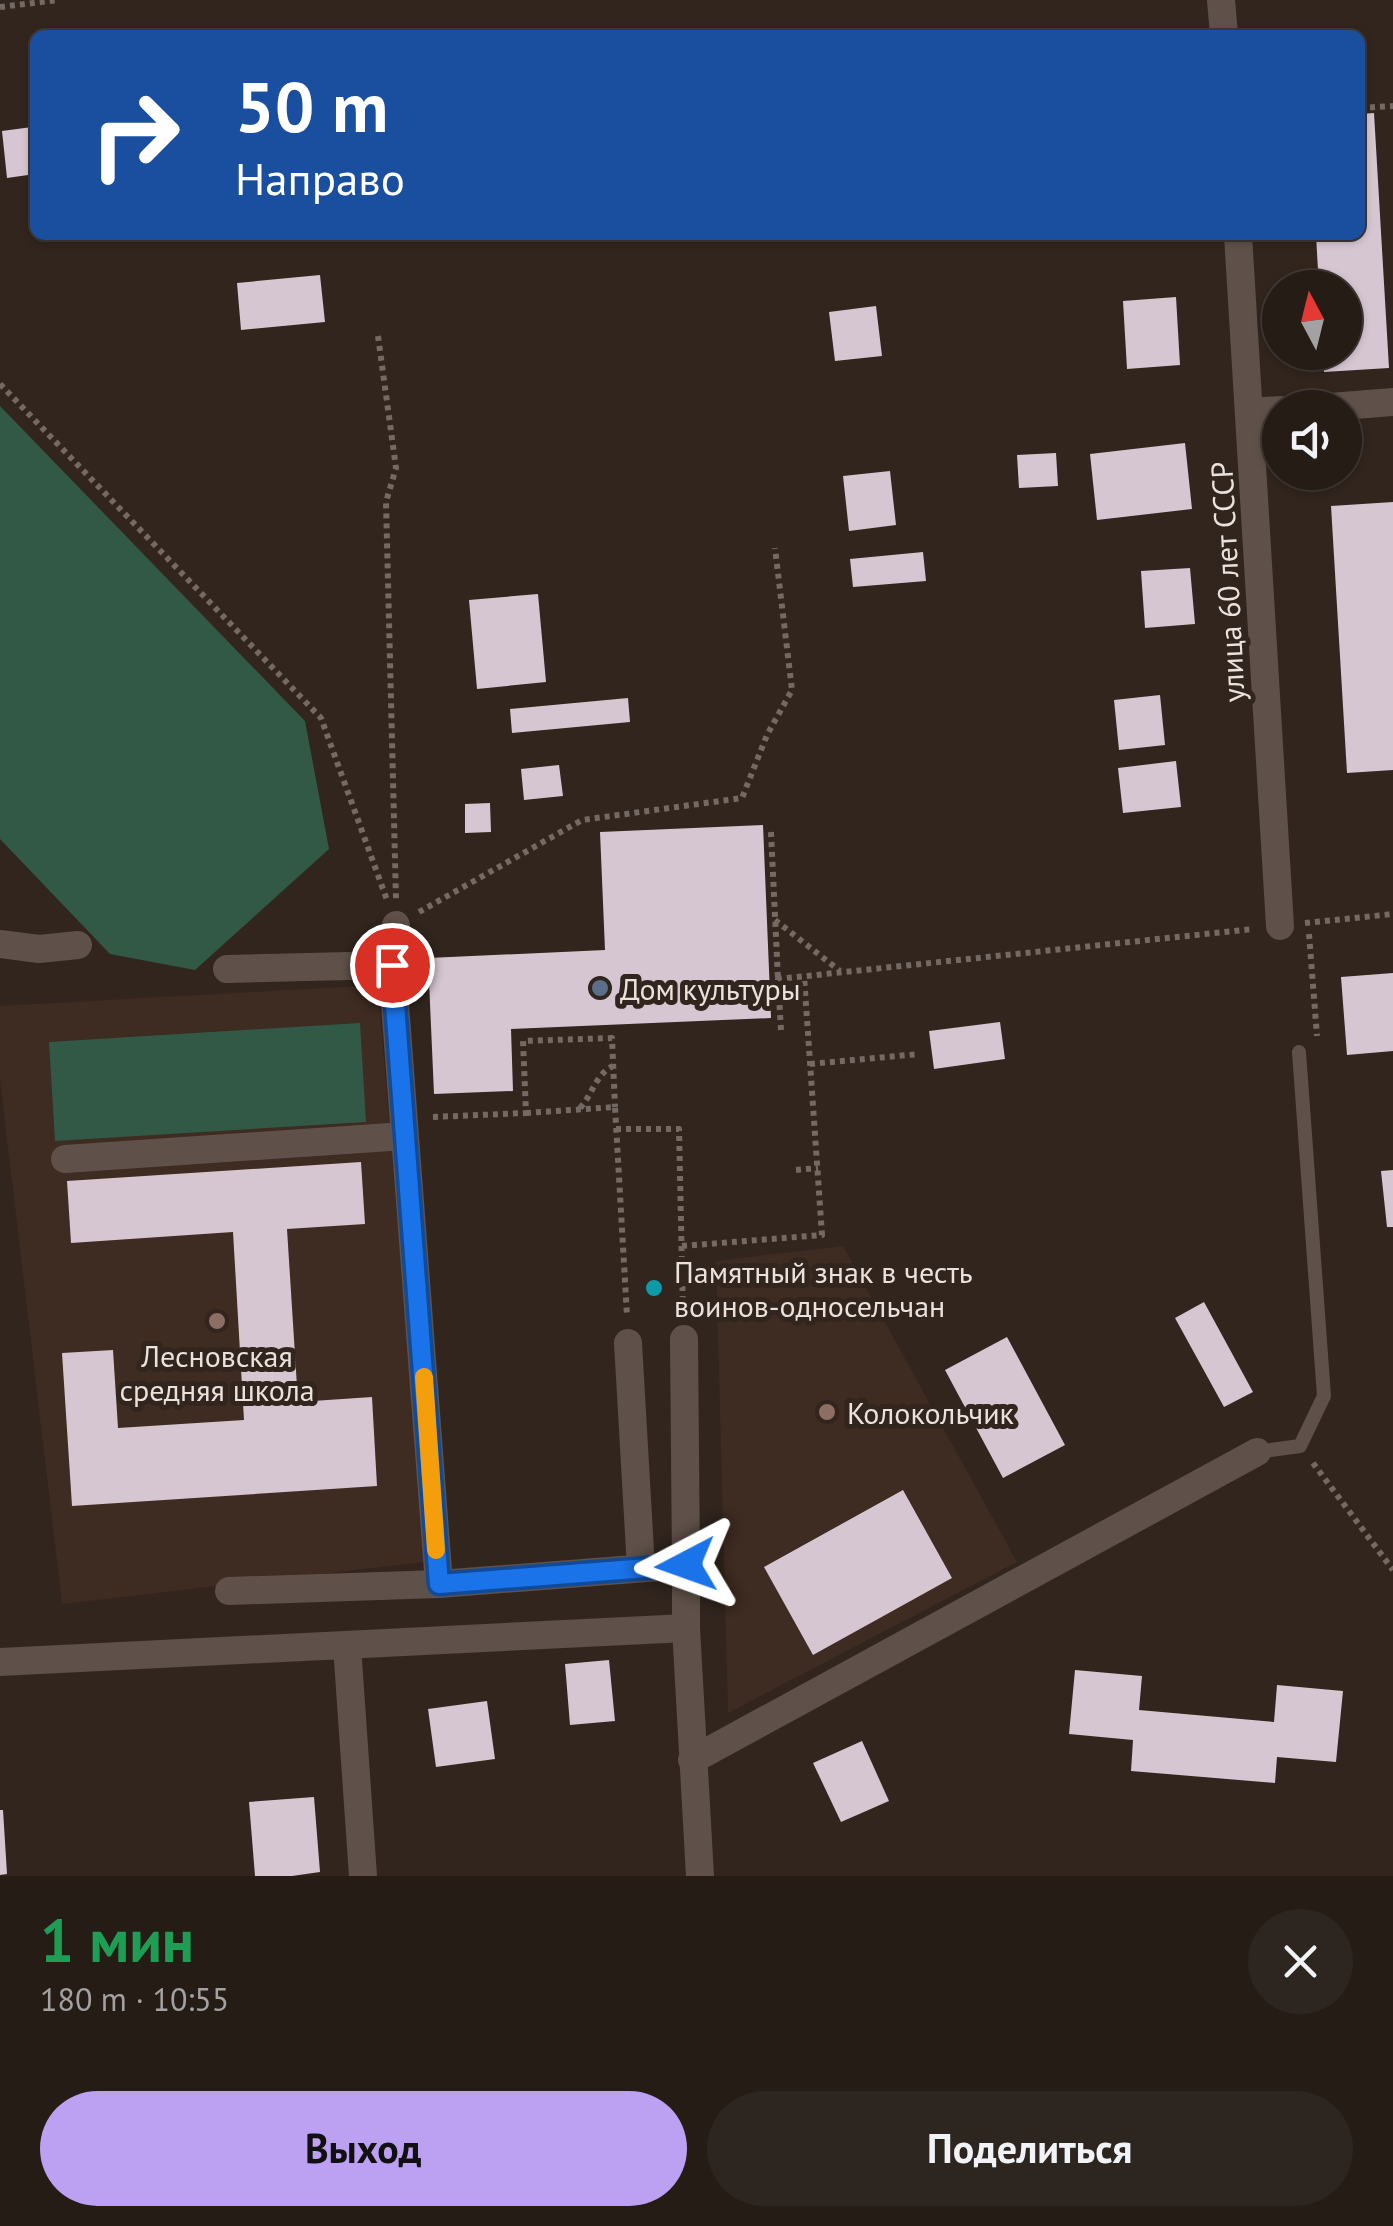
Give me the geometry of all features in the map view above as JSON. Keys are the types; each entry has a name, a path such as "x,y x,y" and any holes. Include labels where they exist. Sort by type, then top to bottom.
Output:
{"street":[{"path":"1221,0 1224,30"},
{"name":"улица 60 лет СССР","path":"1238,240 1280,926"},
{"path":"1362,404 1393,402"},
{"path":"1250,412 1262,411"},
{"path":"396,925 392,965 411,1127 439,1584"},
{"path":"0,944 39,949 78,946"},
{"path":"227,968 392,965"},
{"path":"65,1159 411,1127"},
{"path":"684,1339 686,1628 700,1876"},
{"path":"628,1343 641,1568"},
{"path":"692,1760 1257,1452"},
{"path":"229,1591 439,1584 686,1565"},
{"path":"0,1662 686,1628"},
{"path":"347,1646 364,1876"}],"lane":[{"path":"1257,1452 1300,1446 1324,1396 1299,1052"}],"path":[{"path":"0,8 58,0"},
{"path":"1365,108 1393,106"},
{"path":"378,336 396,468 386,502 396,925"},
{"path":"0,384 321,718 396,925"},
{"path":"396,925 582,820 742,798 767,735 792,690 775,548"},
{"path":"771,832 781,1030"},
{"path":"778,978 1393,914"},
{"path":"774,919 841,972"},
{"path":"682,1246 822,1235 804,976"},
{"path":"526,1113 523,1041 612,1038 628,1343"},
{"path":"810,1064 919,1054"},
{"path":"579,1110 604,1070 613,1066"},
{"path":"411,1127 615,1107"},
{"path":"616,1129 679,1128 684,1339"},
{"path":"796,1170 818,1168"},
{"path":"1300,1446 1393,1570"}],"shaded area":[{"name":"Лесновская средняя школа","path":"378,985 425,1562 62,1604 0,1080 0,1006"},
{"name":"Колокольчик","path":"843,1246 1017,1562 728,1713 716,1261"}],"green space":[{"path":"0,406 305,721 329,849 195,970 110,954 0,839"},
{"path":"360,1023 366,1122 55,1141 49,1042"}],"building":[{"path":"1374,113 1389,368 1362,370 1362,270 1318,270 1316,240 1365,240 1365,114"},
{"path":"30,127 30,175 7,178 2,131"},
{"path":"320,275 325,322 241,330 237,283"},
{"path":"1176,297 1180,365 1127,369 1123,301"},
{"path":"876,306 882,356 835,361 829,312"},
{"path":"1185,443 1192,509 1097,520 1090,454"},
{"path":"1056,453 1058,486 1019,488 1017,455"},
{"path":"890,471 896,525 849,531 843,476"},
{"path":"1393,502 1393,770 1347,773 1331,506"},
{"path":"923,552 926,581 853,587 850,559"},
{"path":"1190,568 1195,624 1145,628 1141,571"},
{"path":"538,594 546,682 477,689 469,600"},
{"path":"1160,695 1165,745 1119,750 1114,700"},
{"path":"628,698 630,722 512,733 510,709"},
{"path":"1176,761 1181,807 1123,813 1118,768"},
{"path":"559,765 563,796 524,800 521,769"},
{"path":"490,803 491,832 465,833 465,804"},
{"name":"Дом культуры","path":"763,825 771,1018 511,1029 513,1091 434,1094 428,958 605,950 600,832"},
{"path":"1393,973 1393,1051 1347,1055 1341,977"},
{"path":"1000,1022 1005,1059 934,1069 929,1031"},
{"path":"361,1162 365,1224 287,1229 298,1402 372,1397 377,1486 72,1506 62,1353 113,1350 118,1428 244,1420 233,1232 71,1243 67,1181"},
{"path":"1393,1170 1393,1227 1387,1227 1381,1171"},
{"path":"1204,1302 1253,1392 1224,1407 1175,1318"},
{"path":"1007,1337 1065,1445 1003,1478 945,1370"},
{"path":"903,1490 952,1578 813,1655 764,1567"},
{"path":"609,1660 615,1721 570,1725 565,1664"},
{"path":"1075,1670 1142,1676 1139,1710 1274,1722 1277,1685 1343,1691 1336,1762 1277,1757 1275,1783 1131,1771 1133,1740 1069,1734"},
{"path":"487,1701 495,1759 436,1767 428,1709"},
{"path":"862,1741 889,1801 841,1822 813,1763"},
{"path":"314,1797 320,1872 255,1876 249,1802"},
{"path":"0,1810 7,1874 0,1875"}],"slow traffic":[{"path":"424,1377 436,1550"}],"place":[{"name":"Дом культуры","path":"600,988"},
{"name":"Памятный знак в честь воинов-односельчан","path":"654,1288"},
{"name":"Лесновская средняя школа","path":"217,1321"},
{"name":"Колокольчик","path":"827,1412"}],"route":[{"path":"392,965 439,1584 686,1565"}]}
